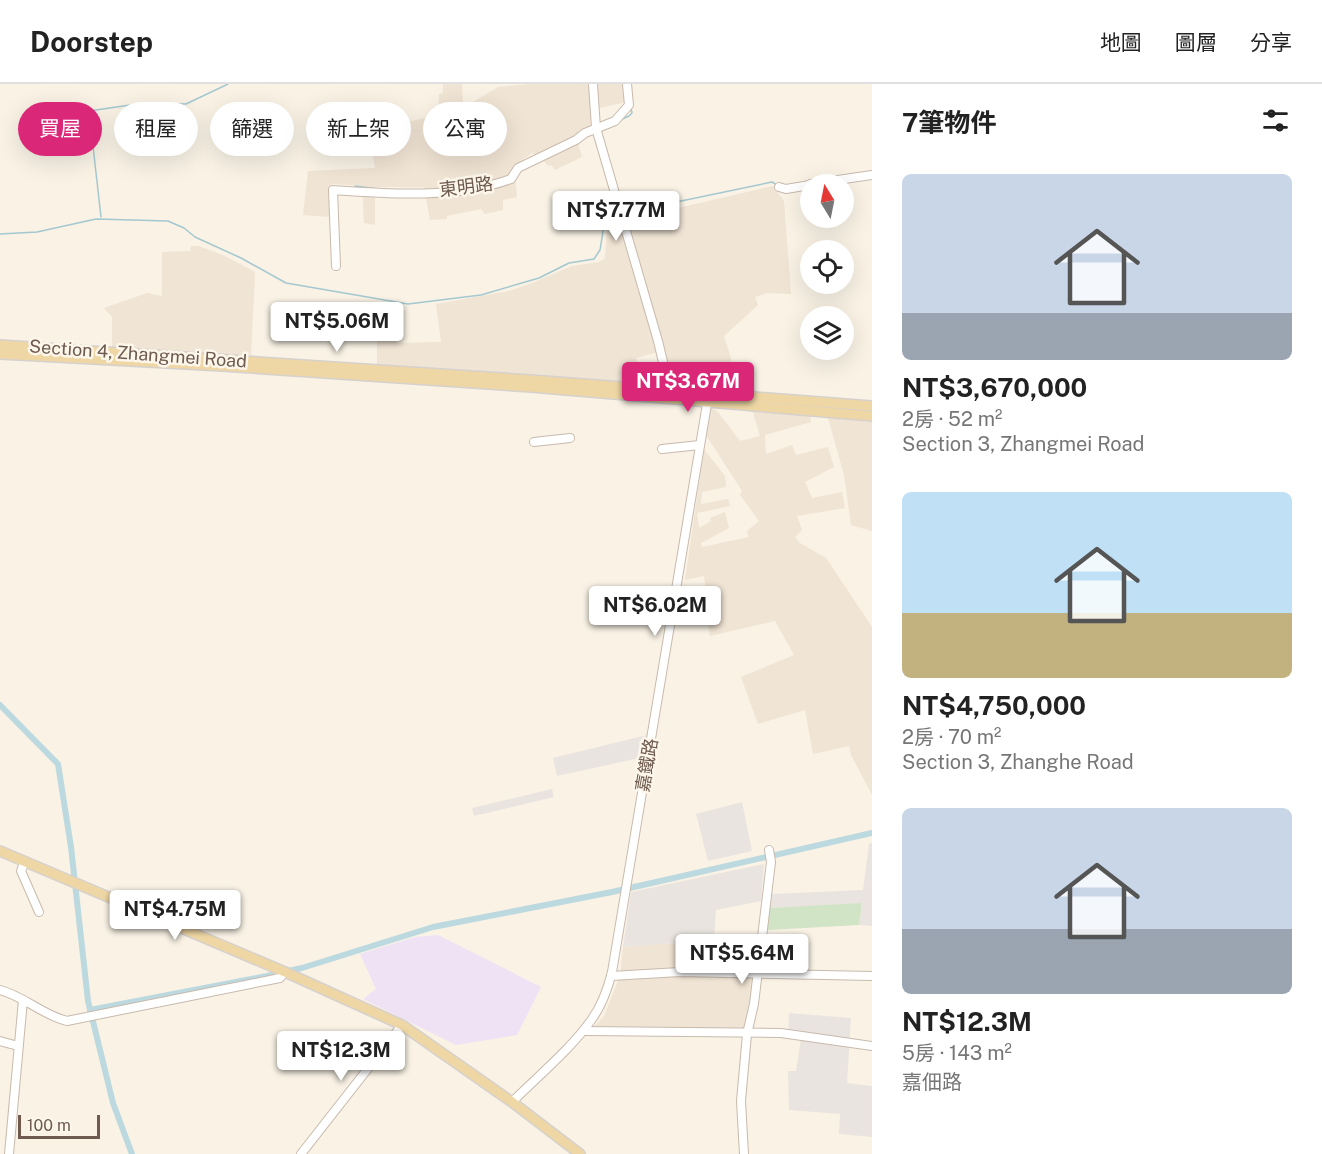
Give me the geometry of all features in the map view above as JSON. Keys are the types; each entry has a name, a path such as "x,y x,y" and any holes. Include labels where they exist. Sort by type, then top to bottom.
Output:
{"main road":[{"name":"Section 4, Zhangmei Road","path":"0,345 671,394"},
{"name":"Section 4, Zhangmei Road","path":"0,354 671,394"},
{"path":"671,394 872,416"},
{"path":"708,398 872,406"},
{"path":"0,851 402,1025 512,1102 580,1154"}],"street":[{"path":"593,84 596,128 671,394"},
{"name":"東明路","path":"336,266 333,189 398,193 460,191 501,183 511,179 518,168 622,116 629,105 627,84"},
{"path":"854,178 872,175"},
{"path":"779,187 786,189 800,187"},
{"name":"嘉鐵路","path":"512,1102 593,1018 611,976 708,398"},
{"path":"534,442 570,438"},
{"path":"662,449 700,445"},
{"path":"744,1154 741,1101 747,1034 754,1004 770,855"},
{"path":"26,861 21,871 39,912"},
{"path":"0,990 15,994 22,1000 67,1021 280,978 280,971"},
{"path":"611,976 680,972 758,972 872,976"},
{"path":"9,1154 22,1000"},
{"path":"301,1154 402,1025"},
{"path":"583,1030 781,1034 872,1046"},
{"path":"0,1041 18,1046"}],"shaded area":[{"path":"443,84 462,84 463,102 439,102 439,94 443,93"},
{"path":"530,84 624,84 626,102 591,110 591,125 577,140 582,157 555,170 532,153 514,166 517,197 503,200 503,210 485,214 481,209 447,216 447,219 430,220 424,187 375,187 375,225 364,223 362,186 332,184 331,217 303,215 308,171 375,168 373,156 411,156 411,121 423,118 423,156 507,156 507,102 473,102 498,87"},
{"path":"773,186 784,201 791,294 767,293 755,297 758,305 724,336 731,358 731,373 742,379 747,393 674,385 627,220"},
{"path":"620,222 658,352 636,358 642,384 377,364 377,341 383,336 396,335 397,343 441,342 436,304 509,291 572,266 599,262 605,258 607,226"},
{"path":"191,246 199,246 225,256 255,272 251,356 112,348 112,317 104,308 147,293 162,296 162,252 190,251"},
{"path":"711,408 717,411 740,441 760,436 752,410 810,414 811,422 765,435 766,454 792,445 796,455 828,447 834,467 805,482 812,498 842,492 845,508 797,516 802,530 795,537 800,543 826,558 872,627 872,795 851,755 849,746 813,754 805,710 758,724 741,677 794,655 775,621 710,636 705,611 709,610 704,576 685,580 704,449 725,476 726,487 702,492 701,504 728,499 730,506 697,513 699,528 711,521 710,518 725,512 729,528 701,543 702,547 749,537 747,531 759,521 740,495 742,491 706,435"},
{"path":"828,418 872,422 872,531 851,525 844,475"},
{"path":"647,735 644,757 557,776 553,758"},
{"path":"552,789 554,797 474,816 472,808"},
{"path":"742,802 752,851 708,861 696,814"},
{"path":"872,843 872,926 859,925 862,904 769,908 771,894 863,890 869,844"},
{"path":"764,864 761,901 716,910 714,940 623,947 631,892"},
{"path":"438,935 541,987 517,1035 456,1045 363,999 376,989 360,954 415,937"},
{"path":"714,940 710,972 757,974 746,1032 592,1029 604,1016 620,976 623,947"},
{"path":"789,1013 851,1018 847,1083 872,1086 872,1137 839,1134 840,1114 789,1110 788,1071 796,1071 801,1039 788,1037"}],"green space":[{"path":"862,903 859,925 767,930 769,908"}],"waterway":[{"path":"101,217 89,111 144,103 186,104 228,84"},
{"path":"620,120 632,113 631,108"},
{"path":"626,217 657,206 772,182 777,185"},
{"path":"355,186 378,189"},
{"path":"0,234 37,232 96,219 168,221 286,283 408,304 481,295 539,278 569,263 594,259 600,250 604,225 618,220"},
{"path":"0,705 58,764 71,847 88,1001 113,1103 132,1154"},
{"path":"90,1010 267,976 302,968 433,927 612,892 872,833"}]}
